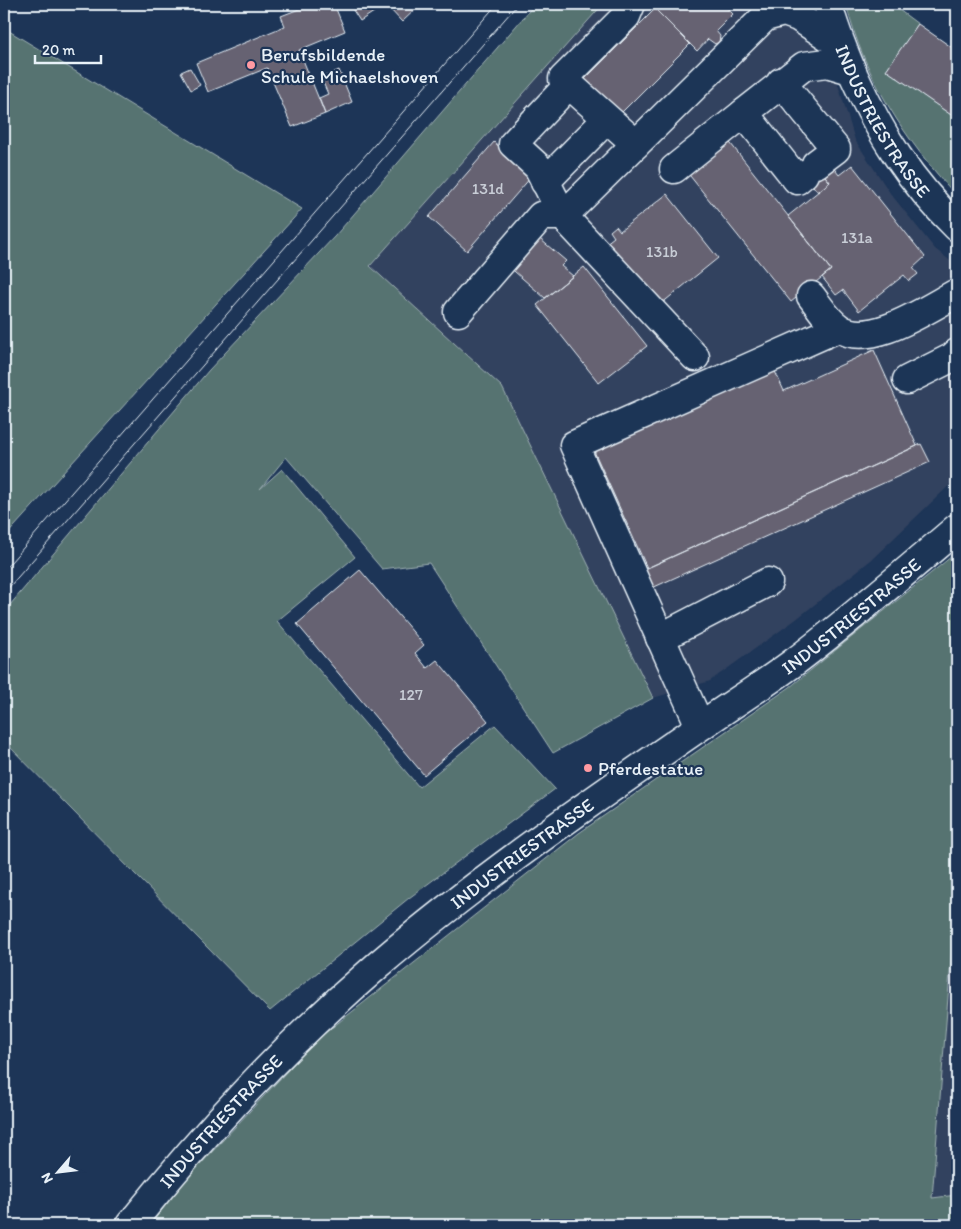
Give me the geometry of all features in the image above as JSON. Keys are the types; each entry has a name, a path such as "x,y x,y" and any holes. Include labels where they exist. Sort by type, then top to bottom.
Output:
{"main road":[{"path":"631,4 626,16 563,79 636,144"},
{"name":"INDUSTRIESTRASSE","path":"828,4 846,58 876,124 910,176 957,227"},
{"path":"458,312 541,216 563,216 754,27 766,18 785,8 846,58"},
{"path":"674,169 781,82 804,66 828,63 846,58"},
{"path":"744,113 796,180 836,149 781,82"},
{"path":"561,93 513,144 538,167 563,216 695,357"},
{"path":"545,182 600,126"},
{"path":"811,296 838,328 851,334 874,334 957,293"},
{"path":"700,726 574,445 838,328"},
{"path":"907,380 953,357 957,352"},
{"name":"INDUSTRIESTRASSE","path":"130,1225 180,1163 240,1095 271,1063 379,965 509,862 700,726 792,664 957,528"},
{"path":"660,638 768,582"}],"shaded area":[{"path":"603,4 810,4 829,55 855,140 890,193 935,249 957,266 957,478 871,560 795,620 710,681 653,698 502,387 370,266"},
{"path":"957,884 957,1195 932,1199"}],"green space":[{"path":"535,4 603,4 370,266 502,387 653,698 553,753 429,563 382,569 286,457 260,489 282,469 355,557 277,621 419,787 495,725 555,789 409,898 270,1011 4,741 4,612 209,370 335,236"},
{"path":"846,4 891,4 918,24 886,70 957,119 957,196 904,131 889,107 864,57"},
{"path":"4,28 302,209 4,538"},
{"path":"957,552 957,884 932,1198 957,1195 957,1225 150,1225 184,1182 315,1041 579,833 790,687"}],"building":[{"name":"Berufsbildende Schule Michaelshoven","path":"312,4 334,4 345,31 299,50 325,114 292,127 267,68 208,92 196,63 285,26 281,16"},
{"path":"349,4 373,4 377,10 360,21"},
{"path":"393,4 421,4 402,22 389,8"},
{"path":"661,4 723,4 733,14 716,31 720,36 719,42 715,44 708,39 697,51 655,9"},
{"path":"655,9 690,44 616,118 581,83"},
{"path":"918,24 957,51 957,119 886,70"},
{"path":"190,68 200,85 191,90 181,72"},
{"path":"339,70 352,102 325,114 319,98 328,94 321,78"},
{"path":"727,139 831,270 791,302 686,171"},
{"path":"494,142 532,176 467,251 429,217"},
{"path":"808,155 830,182 818,192 796,165"},
{"path":"829,162 839,175 852,165 925,257 913,268 918,274 909,281 904,275 859,311 843,290 836,295 822,277 831,270 788,216 830,182 820,170"},
{"path":"667,194 718,258 656,308 605,244 614,237 610,231 616,226 620,231"},
{"path":"534,234 566,261 561,266 573,276 545,298 507,265"},
{"path":"584,267 647,346 599,383 537,305"},
{"path":"874,350 917,446 647,568 593,449 773,367 784,391"},
{"path":"921,444 930,462 652,588 643,570"},
{"path":"360,570 424,645 415,653 427,668 437,660 488,721 424,775 297,624"}],"tram line":[{"path":"4,570 497,4"},
{"path":"4,593 518,4"}],"place":[{"name":"Berufsbildende Schule Michaelshoven","path":"251,65"},
{"name":"Pferdestatue","path":"588,768"}]}
